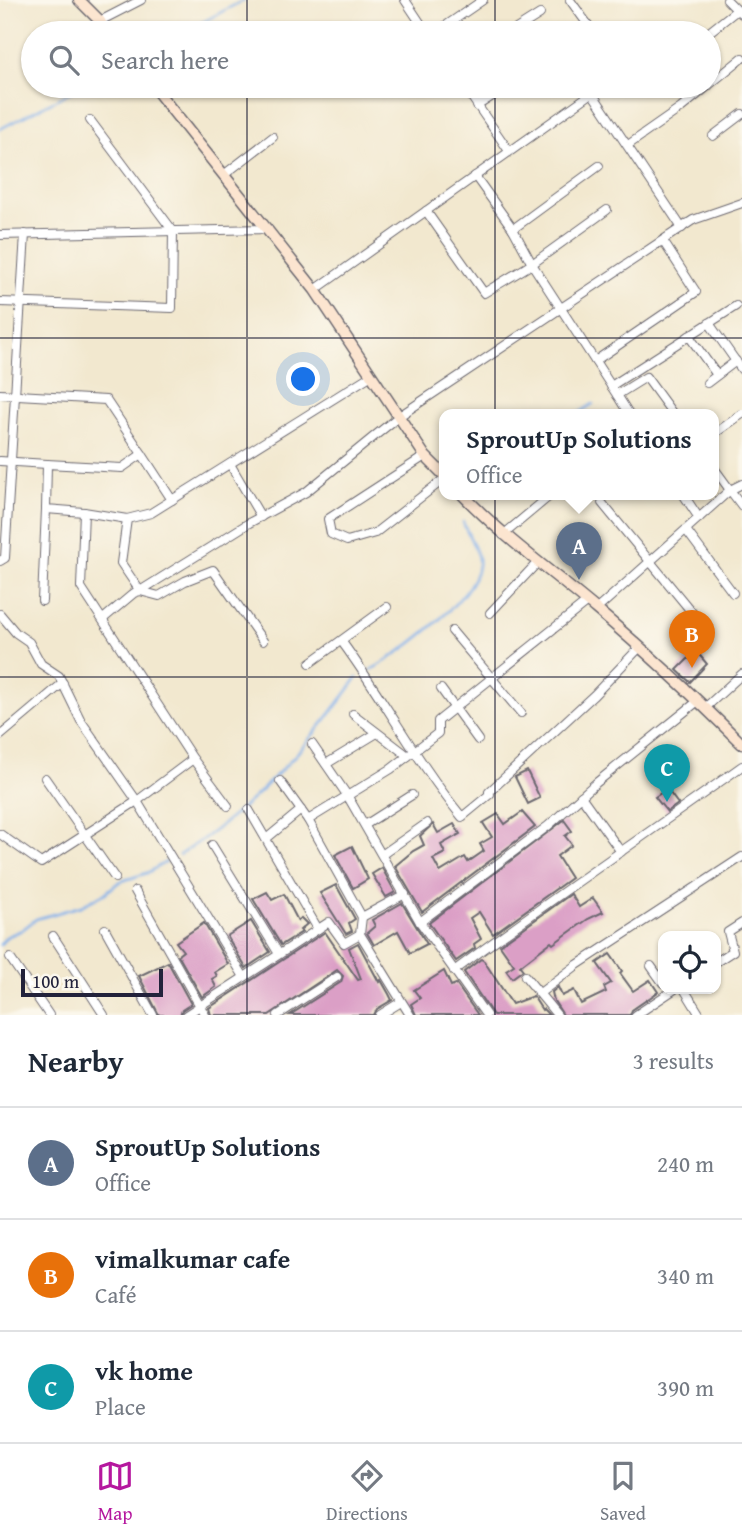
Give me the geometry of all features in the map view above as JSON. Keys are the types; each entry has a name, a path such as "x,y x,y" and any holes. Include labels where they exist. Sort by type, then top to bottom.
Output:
{"main road":[{"path":"79,0 100,21"},
{"path":"163,98 315,290 398,417 439,471"},
{"path":"468,500 503,535 640,647 742,744"}],"street":[{"path":"100,21 141,0"},
{"path":"405,0 419,21"},
{"path":"453,21 484,0"},
{"path":"570,0 585,21"},
{"path":"721,24 739,12 727,0"},
{"path":"529,21 540,14"},
{"path":"721,75 742,58"},
{"path":"472,98 509,151"},
{"path":"477,106 489,98"},
{"path":"315,290 585,98"},
{"path":"595,98 682,228"},
{"path":"628,145 693,98"},
{"path":"713,136 742,114"},
{"path":"0,302 172,308 173,231 90,120"},
{"path":"225,174 273,137"},
{"path":"513,229 599,166"},
{"path":"475,176 513,229 532,264 626,409"},
{"path":"103,620 140,591 306,492 398,417 693,220 742,203"},
{"path":"426,211 484,293 532,264 607,210"},
{"path":"0,235 268,229"},
{"path":"0,561 5,558 25,234"},
{"path":"594,361 696,292 663,240"},
{"path":"611,386 736,306"},
{"path":"709,323 742,370"},
{"path":"689,336 717,375"},
{"path":"706,383 736,361"},
{"path":"46,509 127,519 151,513 370,376"},
{"path":"617,395 646,377 669,409"},
{"path":"0,394 106,400 172,500"},
{"path":"719,430 742,414"},
{"path":"0,461 122,468 142,454"},
{"path":"425,456 328,519 331,534 347,541 375,533 439,481"},
{"path":"42,601 47,464"},
{"path":"230,464 261,517"},
{"path":"719,475 742,506"},
{"path":"719,500 742,484"},
{"path":"503,535 545,500"},
{"path":"688,500 699,518"},
{"path":"308,820 412,753 438,733 438,721 650,562 719,500"},
{"path":"602,503 704,627"},
{"path":"84,512 82,587 193,759 228,806"},
{"path":"127,519 121,563 140,591 159,596 185,581 214,570 263,641"},
{"path":"686,530 733,593"},
{"path":"490,613 538,562"},
{"path":"310,663 387,607"},
{"path":"0,614 16,633 29,642 41,664 59,676 80,721 136,801 244,977"},
{"path":"452,631 521,713"},
{"path":"342,642 412,753 462,817 491,794 489,792 539,748 640,647"},
{"path":"421,922 742,674"},
{"path":"0,736 62,683"},
{"path":"441,689 478,740"},
{"path":"352,714 377,733 412,753"},
{"path":"326,764 377,733"},
{"path":"312,744 347,795 421,922 486,1015"},
{"path":"0,834 41,863 136,801 193,759"},
{"path":"454,971 534,911 742,766"},
{"path":"45,778 115,878"},
{"path":"280,781 308,820 362,917 360,934 410,1015"},
{"path":"365,825 412,795"},
{"path":"581,796 621,852"},
{"path":"248,810 318,929"},
{"path":"266,839 301,810"},
{"path":"383,854 427,822"},
{"path":"212,845 279,954"},
{"path":"540,993 577,965 742,857"},
{"path":"135,891 205,1015"},
{"path":"362,917 405,894"},
{"path":"186,1015 329,922 344,943 360,934"},
{"path":"721,959 733,951 728,932 742,923"},
{"path":"105,929 153,1015"},
{"path":"53,936 104,1015"},
{"path":"10,958 49,1015"},
{"path":"651,966 658,976"},
{"path":"525,976 557,1015"},
{"path":"278,1015 337,977"},
{"path":"636,1015 665,994"},
{"path":"687,994 700,1015"},
{"path":"380,1015 401,1002"}],"building":[{"path":"696,651 707,664 690,682 677,670"},
{"path":"527,771 540,798 528,804 515,777"},
{"path":"667,789 678,804 667,812 655,797"},
{"path":"522,812 535,827 422,912 395,866 424,845 420,836 433,824 438,833 454,824 460,834 441,845 445,853 433,859 440,872 465,857 468,862 484,851 480,844 492,837 483,823 498,814 505,824"},
{"path":"564,820 572,831 565,836 572,845 557,856 571,878 493,934 479,912 470,918 481,939 474,944 475,948 456,961 429,923"},
{"path":"352,846 368,879 353,888 335,855"},
{"path":"382,868 395,892 386,897 372,874"},
{"path":"336,885 355,919 349,923 352,931 346,934 320,893"},
{"path":"267,892 272,900 284,894 298,921 301,918 307,924 300,930 302,932 281,945 253,899"},
{"path":"571,894 579,907 593,898 603,912 588,919 553,944 551,942 520,966 523,970 512,978 506,970 514,965 500,945"},
{"path":"402,903 427,944 410,953 398,931 374,945 367,933 375,926 372,920"},
{"path":"251,921 270,952 246,968 227,936"},
{"path":"204,923 228,964 215,972 217,976 212,979 216,987 202,997 178,955 183,951 176,942"},
{"path":"325,932 358,980 361,979 349,948 358,943 379,982 381,980 392,1000 377,1009 374,1015 290,1015 341,982 343,976 337,970 269,1015 211,1015 209,1008"},
{"path":"610,954 633,991 650,980 658,992 632,1010 630,1015 563,1015 552,992 558,987 562,996 574,990 581,1004 606,992 604,987 611,983 597,963"},
{"path":"481,959 512,1004 533,996 542,1010 549,1015 493,1015 464,972"},
{"path":"168,962 191,1004 182,1010 180,1015 159,1015 139,976"},
{"path":"444,971 451,986 456,984 478,1015 416,1015 411,1004 420,998 414,990"}],"waterway":[{"path":"205,21 244,0"},
{"path":"0,129 59,98"},
{"path":"585,409 593,404"},
{"path":"371,670 437,622 468,588 476,572 478,558 463,522"},
{"path":"179,855 230,818 277,775 319,728 357,678"},
{"path":"0,945 6,937 22,930 36,919 81,906 104,894 119,882 147,873 166,862"}],"place":[{"name":"SproutUp Solutions","path":"579,580"},
{"name":"vimalkumar cafe","path":"692,668"},
{"name":"vk home","path":"667,802"}]}
